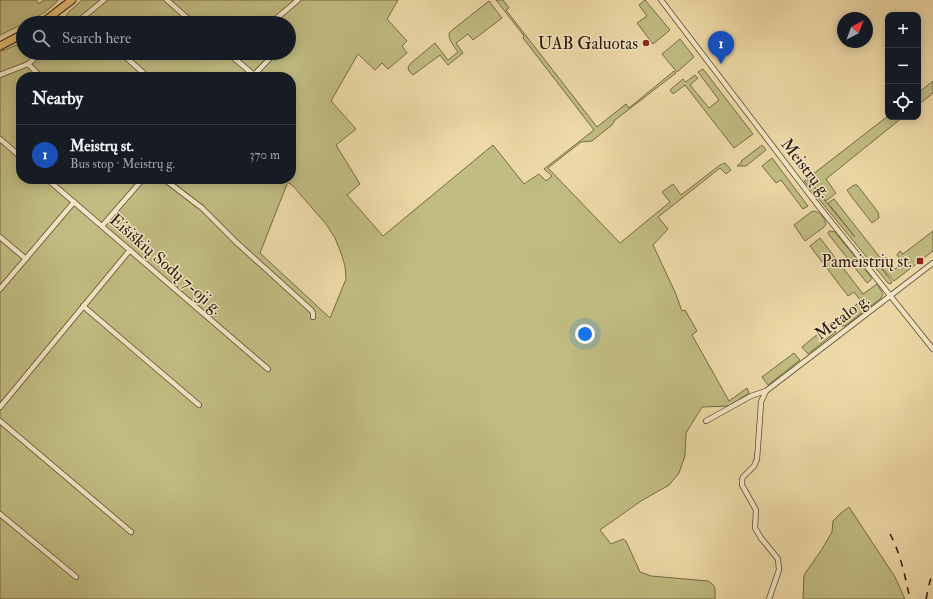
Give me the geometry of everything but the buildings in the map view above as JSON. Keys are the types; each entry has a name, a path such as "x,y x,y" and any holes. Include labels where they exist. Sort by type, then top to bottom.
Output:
{"main road":[{"path":"51,16 70,0"},
{"path":"0,46 16,38"}],"street":[{"path":"84,16 104,0"},
{"path":"167,0 185,16"},
{"path":"279,16 298,0"},
{"name":"Meistrų g.","path":"661,0 816,203 933,349"},
{"path":"0,75 28,64 33,60"},
{"path":"129,60 142,72"},
{"path":"236,60 249,72"},
{"path":"257,72 268,60"},
{"path":"28,64 36,72"},
{"path":"0,139 16,153"},
{"name":"Eišiškių Sodų 7-oji g.","path":"53,184 268,369"},
{"path":"102,226 139,184"},
{"path":"171,184 202,208 236,242 311,310 313,317"},
{"path":"0,289 74,202"},
{"path":"0,237 26,259"},
{"path":"0,406 130,250"},
{"name":"Metalo g.","path":"706,421 751,396 766,391 933,263"},
{"path":"83,306 199,405"},
{"path":"766,391 761,402 757,459 754,466 743,476 742,485 756,510 755,528 778,559 779,570 769,599"},
{"path":"0,421 131,532"},
{"path":"0,514 76,577"}],"shaded area":[{"path":"0,0 36,0 39,4 44,0 58,0 52,7 39,16 16,16 16,27 0,35"},
{"path":"82,0 398,0 387,19 407,41 402,46 407,53 388,69 382,63 375,70 358,54 331,101 356,129 336,145 360,184 347,195 383,236 493,145 524,184 539,174 546,181 552,176 544,169 594,130 523,38 524,36 496,0 503,0 509,8 506,10 597,127 626,104 629,108 674,71 676,73 615,120 612,125 592,141 581,142 548,168 620,243 670,202 662,192 673,184 681,195 720,165 725,163 731,170 726,174 720,168 658,217 668,229 653,245 675,292 682,311 685,310 697,331 692,335 729,401 747,388 749,393 729,406 702,407 686,433 685,456 679,473 669,485 641,501 600,530 611,544 623,539 626,541 640,572 651,576 708,581 714,587 715,599 0,599 0,52 16,45 16,60 296,60 296,16 66,16","holes":["16,72 296,72 296,184 290,184 326,224 335,238 345,266 346,279 330,318 260,253 287,184 16,184"]},
{"path":"645,0 670,30 653,44 637,23 647,16 639,5"},
{"path":"489,1 502,18 473,40 468,34 456,43 463,53 448,65 440,55 413,75 409,71 408,67 411,63 435,43 448,60 458,52 449,37 449,34"},
{"path":"680,39 694,57 677,72 662,54"},
{"path":"703,69 753,134 734,148 685,85 673,94 670,90 683,79 686,82 695,75 698,78 690,85 709,108 719,100 698,72"},
{"path":"933,81 933,93 921,103 921,91"},
{"path":"885,118 885,120 899,120 826,179 836,193 826,201 808,178"},
{"path":"762,145 766,150 746,166 737,166 742,162 741,161"},
{"path":"772,158 808,206 803,209 781,180 776,183 762,166"},
{"path":"807,179 855,237 828,203 834,199 882,260 886,257 895,269 903,263 897,255 900,251 903,254 933,231 933,251 894,281 879,265 892,282 891,284 888,283 804,181"},
{"path":"854,185 857,185 878,212 879,218 872,223 847,190"},
{"path":"814,211 822,216 826,224 805,241 794,225"},
{"path":"829,231 835,232 871,277 871,280 867,283 829,235"},
{"path":"820,238 863,294 877,284 883,294 881,298 845,326 839,325 835,321 861,301 854,292 848,296 810,246"},
{"path":"830,324 836,332 808,354 802,347"},
{"path":"794,353 800,360 768,385 762,377"},
{"path":"849,507 895,577 905,599 803,599 804,575 832,532 833,521"}],"railway":[{"path":"890,534 900,558 910,599"},
{"path":"926,599 933,572"}],"place":[{"name":"UAB Galuotas","path":"646,43"},
{"name":"Meistrų st.","path":"721,64"},
{"name":"Pameistrių st.","path":"920,261"}]}
